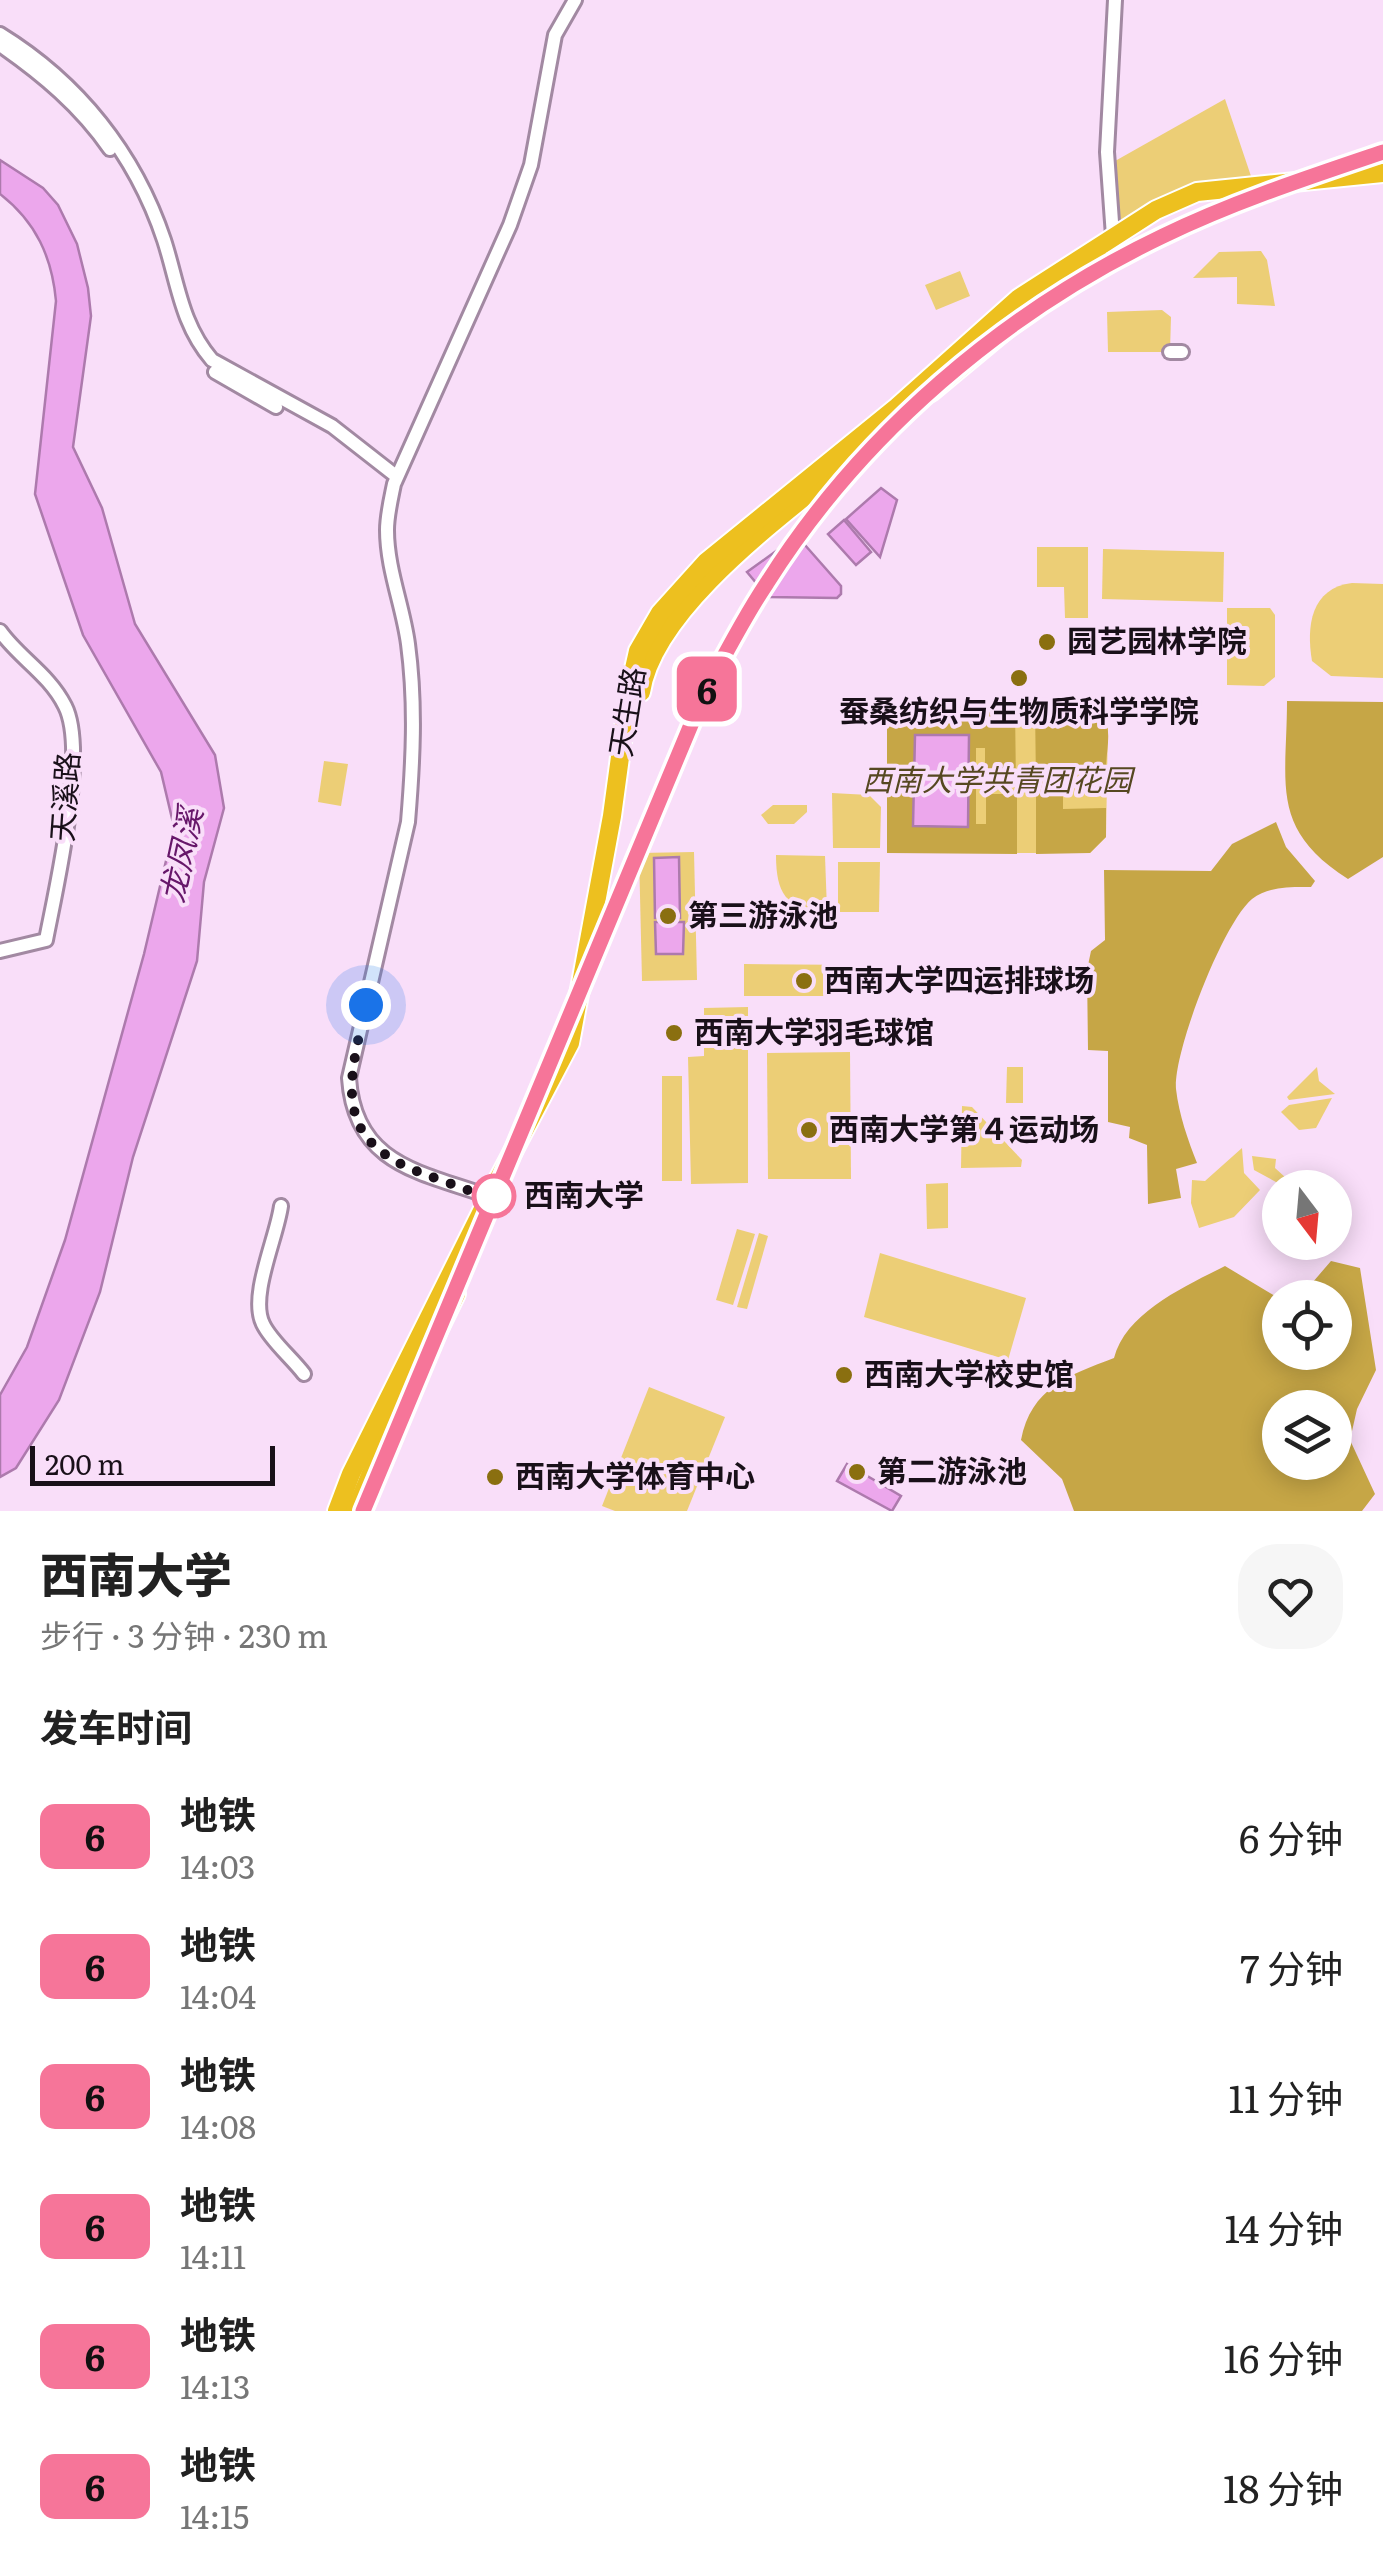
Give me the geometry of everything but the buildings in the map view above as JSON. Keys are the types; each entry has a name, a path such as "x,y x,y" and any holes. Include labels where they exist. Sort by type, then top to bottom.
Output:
{"highway":[{"name":"天生路","path":"355,1511 495,1199 570,1043 614,804 629,691 638,651 660,614 706,562 897,407 1018,298 1113,236 1176,199 1196,192 1383,173"},
{"name":"天生路","path":"337,1511 352,1474 495,1199 580,1044 643,676 669,626 717,573 946,379 1088,264 1161,216 1198,201 1226,196 1383,182"}],"street":[{"path":"495,1199 395,1162 371,1142 350,1096 350,1078 408,822 411,784 413,685 387,537 395,480 510,225 531,165 555,34 575,0"},
{"path":"1113,236 1107,152 1114,0"},
{"path":"0,34 69,86 114,140 144,188 164,241 184,317 197,343 212,360 332,426 395,480"},
{"path":"0,46 41,74 108,146 136,192 150,226 176,319 206,366 235,386 330,435 395,480"},
{"name":"天溪路","path":"0,631 46,676 67,709 74,761 66,834 46,940 0,952"},
{"path":"282,1206 278,1232 260,1285 262,1322 304,1374"}],"green space":[{"path":"1225,99 1254,185 1223,187 1113,236 1108,165"},
{"path":"1261,251 1267,260 1275,306 1237,304 1237,277 1193,278 1219,252"},
{"path":"960,271 970,296 936,310 925,285"},
{"path":"1162,310 1171,317 1170,352 1108,352 1107,312"},
{"path":"1037,547 1088,547 1088,618 1065,618 1064,587 1037,587"},
{"path":"1103,549 1224,552 1223,602 1102,599"},
{"path":"1352,583 1383,584 1383,678 1331,676 1312,661 1310,635 1314,611 1328,592"},
{"path":"1227,608 1270,608 1275,615 1275,677 1264,686 1227,685"},
{"path":"1287,701 1383,702 1383,857 1348,879 1305,841 1294,822 1285,780"},
{"name":"西南大学共青团花园","path":"1089,706 1102,711 1108,723 1106,837 1090,853 887,853 887,707"},
{"path":"1089,706 1098,710 1107,723 1106,766 1064,767 1064,782 1036,783 1035,707"},
{"path":"887,707 1015,707 1016,786 985,786 985,748 976,748 976,824 986,824 986,794 1017,794 1017,854 887,853","holes":["913,766 967,826 914,826"]},
{"path":"324,761 348,764 341,806 318,802"},
{"path":"1063,792 1063,809 1106,808 1106,837 1090,853 1036,854 1036,793"},
{"path":"832,793 869,795 881,807 880,848 833,848"},
{"path":"773,805 807,805 807,812 794,824 768,824 761,815"},
{"path":"1276,822 1286,847 1315,881 1311,887 1280,888 1252,899 1227,934 1191,1019 1177,1071 1179,1108 1197,1163 1176,1169 1181,1198 1148,1204 1147,1145 1129,1138 1130,1127 1108,1122 1108,1051 1088,1050 1087,970 1091,951 1105,940 1104,870 1211,871 1232,844"},
{"name":"第三游泳池","path":"694,852 697,980 642,981 639,853"},
{"path":"776,855 825,856 827,910 802,907 786,897 778,880"},
{"path":"838,862 880,862 879,912 838,912"},
{"name":"西南大学四运排球场","path":"744,964 865,965 864,996 744,996"},
{"path":"748,1007 748,1183 691,1184 688,1057 704,1056 704,1008"},
{"path":"850,1052 851,1179 768,1179 767,1053"},
{"path":"1007,1067 1023,1067 1023,1103 1006,1103"},
{"path":"1317,1067 1319,1081 1335,1094 1289,1100 1287,1097"},
{"path":"662,1076 682,1076 682,1181 662,1181"},
{"path":"1332,1098 1316,1128 1299,1130 1281,1112 1289,1105"},
{"path":"962,1106 972,1107 1022,1160 1021,1167 961,1168"},
{"path":"1242,1148 1244,1173 1260,1190 1234,1217 1199,1228 1191,1203 1192,1180 1205,1181"},
{"path":"1252,1156 1276,1159 1277,1170 1262,1170 1262,1174 1254,1170"},
{"path":"948,1183 948,1228 927,1229 926,1184"},
{"path":"737,1229 755,1234 733,1305 716,1300"},
{"path":"759,1233 768,1236 747,1309 737,1307"},
{"path":"880,1253 1026,1298 1008,1360 864,1317"},
{"path":"1331,1261 1360,1268 1376,1370 1357,1409 1352,1431 1352,1390 1262,1390 1262,1480 1352,1480 1352,1444 1375,1494 1362,1511 1074,1511 1062,1479 1021,1440 1033,1408 1054,1386 1114,1358 1131,1327 1159,1302 1225,1266 1262,1288 1262,1370 1352,1370 1352,1280 1315,1280"},
{"path":"649,1387 725,1417 687,1511 615,1511 602,1506"}],"water":[{"name":"龙凤溪","path":"0,160 43,188 58,205 77,244 91,316 73,447 102,508 135,624 215,755 224,808 204,882 197,961 133,1157 100,1292 59,1400 16,1468 0,1477 0,1395 27,1347 65,1240 144,954 174,827 161,772 83,635 35,494 56,301 51,270 40,242 23,216 0,194"},
{"path":"881,488 897,500 880,557 846,519"},
{"path":"844,520 871,552 856,565 828,534"},
{"path":"797,536 841,586 837,598 768,597 747,572"},
{"path":"915,735 969,735 968,827 913,826"},
{"path":"679,857 680,918 655,918 654,858"},
{"path":"655,922 684,922 683,954 656,954"},
{"path":"847,1464 901,1496 892,1511 837,1481"}],"metro line":[{"name":"6","path":"363,1511 703,696 768,582 806,527 848,476 938,384 1044,304 1102,268 1219,210 1383,152"}],"place":[{"name":"园艺园林学院","path":"1047,642"},
{"name":"蚕桑纺织与生物质科学学院","path":"1019,678"},
{"name":"第三游泳池","path":"668,916"},
{"name":"西南大学四运排球场","path":"804,981"},
{"name":"西南大学羽毛球馆","path":"674,1033"},
{"name":"西南大学第４运动场","path":"809,1130"},
{"name":"西南大学","path":"494,1196"},
{"name":"西南大学校史馆","path":"844,1375"},
{"name":"第二游泳池","path":"857,1472"},
{"name":"西南大学体育中心","path":"495,1477"}],"route":[{"path":"366,1005 350,1078 350,1096 371,1142 410,1170 494,1196"}]}
